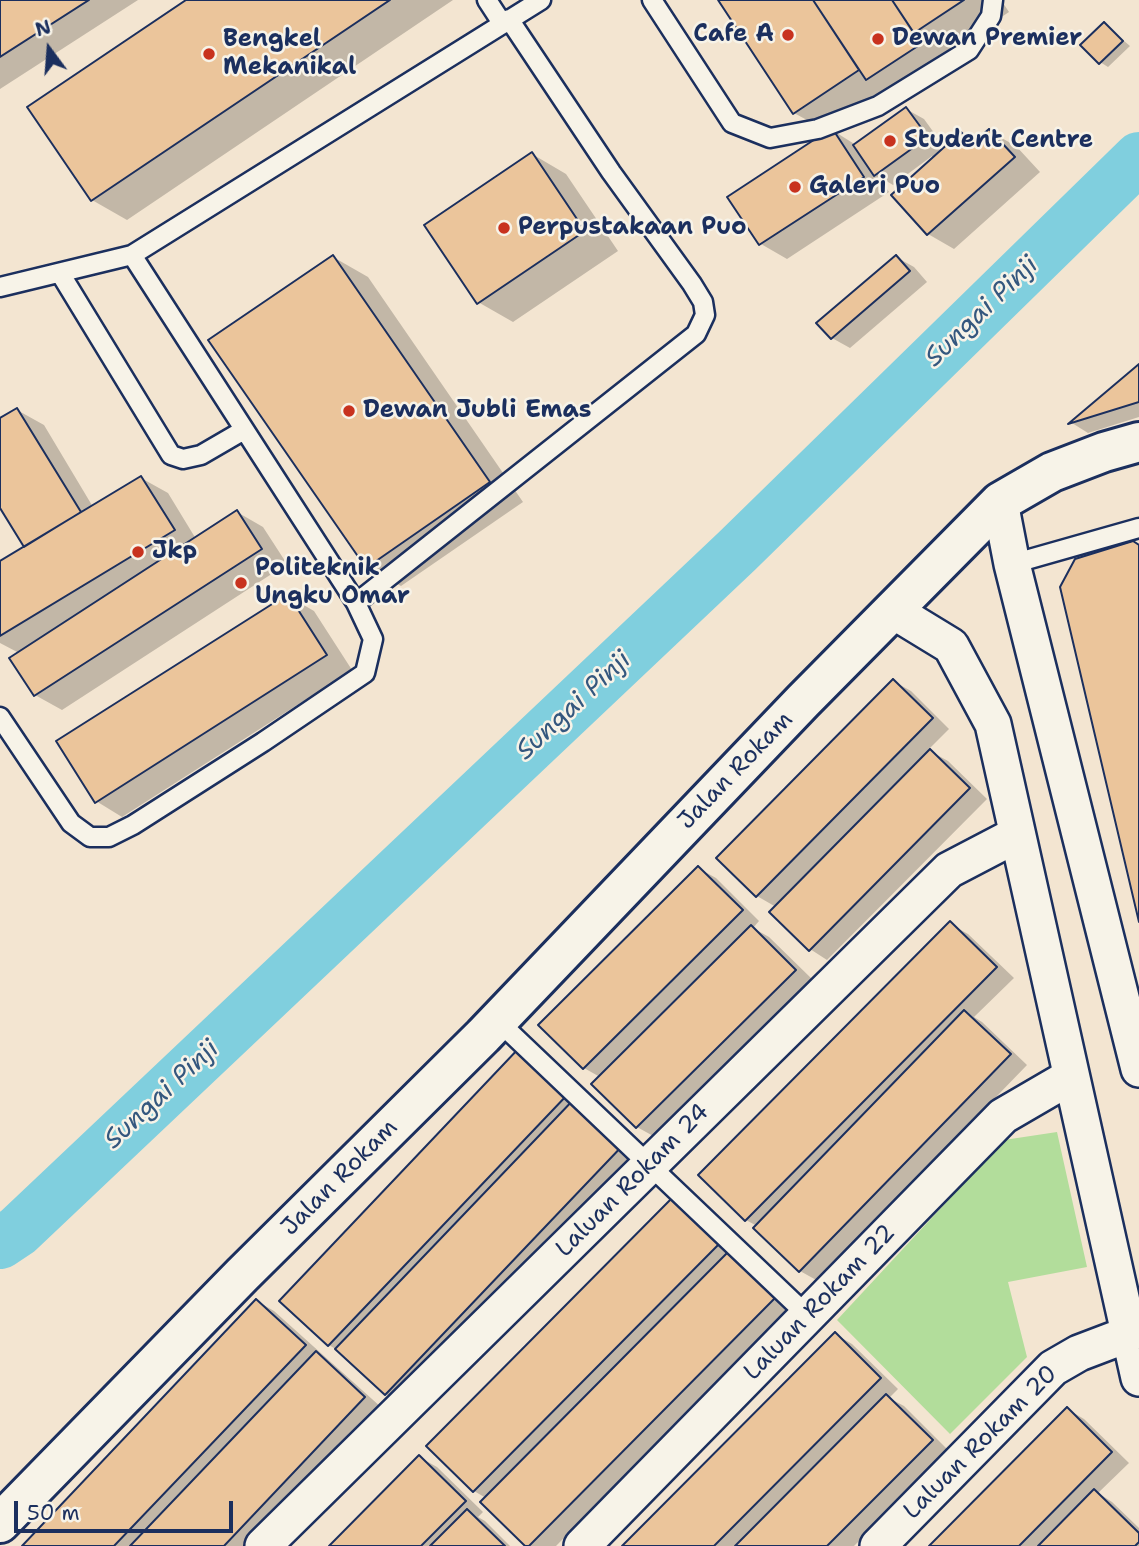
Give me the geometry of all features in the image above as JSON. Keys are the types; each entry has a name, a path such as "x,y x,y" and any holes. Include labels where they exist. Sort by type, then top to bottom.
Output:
{"main road":[{"name":"Jalan Rokam","path":"0,1523 497,1020 892,610 1000,502 1052,472 1139,442"}],"street":[{"path":"1000,502 1012,564 1137,1056"},
{"path":"892,610 951,646 993,724 1139,1378"},
{"name":"Laluan Rokam 24","path":"263,1546 949,870 1016,835"},
{"name":"Laluan Rokam 22","path":"582,1546 1003,1116 1070,1077"},
{"name":"Laluan Rokam 20","path":"878,1546 1053,1368 1079,1353 1129,1334"}],"lane":[{"path":"356,603 696,334 705,315 703,302 692,284 505,21 487,0"},
{"path":"0,287 132,255 541,0"},
{"path":"652,0 732,123 770,138 818,130 878,106 969,50 991,16 993,0"},
{"path":"0,717 71,823 90,837 109,837 133,825 263,742 365,673 373,639 356,603 132,255"},
{"path":"60,273 171,455 183,459 201,455 244,430"},
{"path":"1012,564 1139,528"},
{"path":"497,1020 808,1316"}],"green space":[{"path":"1057,1132 1087,1267 1008,1282 1027,1357 950,1434 837,1320 1004,1140"}],"building":[{"path":"0,0 89,0 0,57"},
{"name":"Bengkel Mekanikal","path":"186,0 390,0 91,201 27,107"},
{"name":"Cafe A","path":"718,0 813,0 859,70 793,114"},
{"name":"Dewan Premier","path":"813,0 892,0 921,44 866,80"},
{"path":"892,0 964,0 914,33"},
{"path":"1104,22 1123,41 1099,64 1080,45"},
{"name":"Student Centre","path":"906,107 928,137 874,176 853,145"},
{"name":"Galeri Puo","path":"832,128 864,177 759,245 727,197"},
{"path":"989,129 1015,157 927,235 891,195 961,132 972,144"},
{"name":"Perpustakaan Puo","path":"532,152 585,231 477,304 424,225"},
{"name":"Dewan Jubli Emas","path":"333,255 490,482 366,568 208,340"},
{"path":"896,255 910,271 831,339 816,323"},
{"path":"1139,364 1139,402 1068,424"},
{"path":"17,408 81,512 24,547 0,508 0,418"},
{"path":"141,476 175,530 0,636 0,561"},
{"path":"237,510 262,549 34,696 9,658"},
{"path":"1133,541 1139,545 1139,922 1060,587 1075,559"},
{"path":"288,594 327,655 95,803 56,741"},
{"path":"893,679 933,718 756,897 716,858"},
{"path":"930,749 970,788 809,951 769,912"},
{"path":"698,866 743,910 583,1069 538,1025"},
{"path":"950,921 997,967 745,1221 698,1175"},
{"path":"751,925 796,970 636,1128 591,1084"},
{"path":"964,1010 1011,1054 799,1272 753,1228"},
{"path":"520,1047 569,1093 328,1346 279,1301"},
{"path":"577,1096 626,1142 385,1395 335,1349"},
{"path":"678,1192 725,1238 473,1492 426,1446"},
{"path":"732,1248 779,1294 529,1546 525,1546 480,1502"},
{"path":"256,1299 306,1345 114,1546 22,1546"},
{"path":"835,1332 881,1378 714,1546 622,1546"},
{"path":"316,1351 365,1397 224,1546 130,1546"},
{"path":"886,1394 933,1440 827,1546 735,1546"},
{"path":"1067,1407 1112,1452 1019,1546 929,1546"},
{"path":"419,1455 466,1501 421,1546 329,1546"},
{"path":"1094,1489 1139,1533 1139,1542 1135,1546 1038,1546"},
{"path":"467,1509 505,1546 430,1546"}],"waterway":[{"name":"Sungai Pinji","path":"0,1243 18,1231 737,551 1139,158"}],"place":[{"name":"Cafe A","path":"788,35"},
{"name":"Dewan Premier","path":"878,39"},
{"name":"Bengkel Mekanikal","path":"209,54"},
{"name":"Student Centre","path":"890,141"},
{"name":"Galeri Puo","path":"795,187"},
{"name":"Perpustakaan Puo","path":"504,228"},
{"name":"Dewan Jubli Emas","path":"349,411"},
{"name":"Jkp","path":"138,552"},
{"name":"Politeknik Ungku Omar","path":"241,583"}]}
